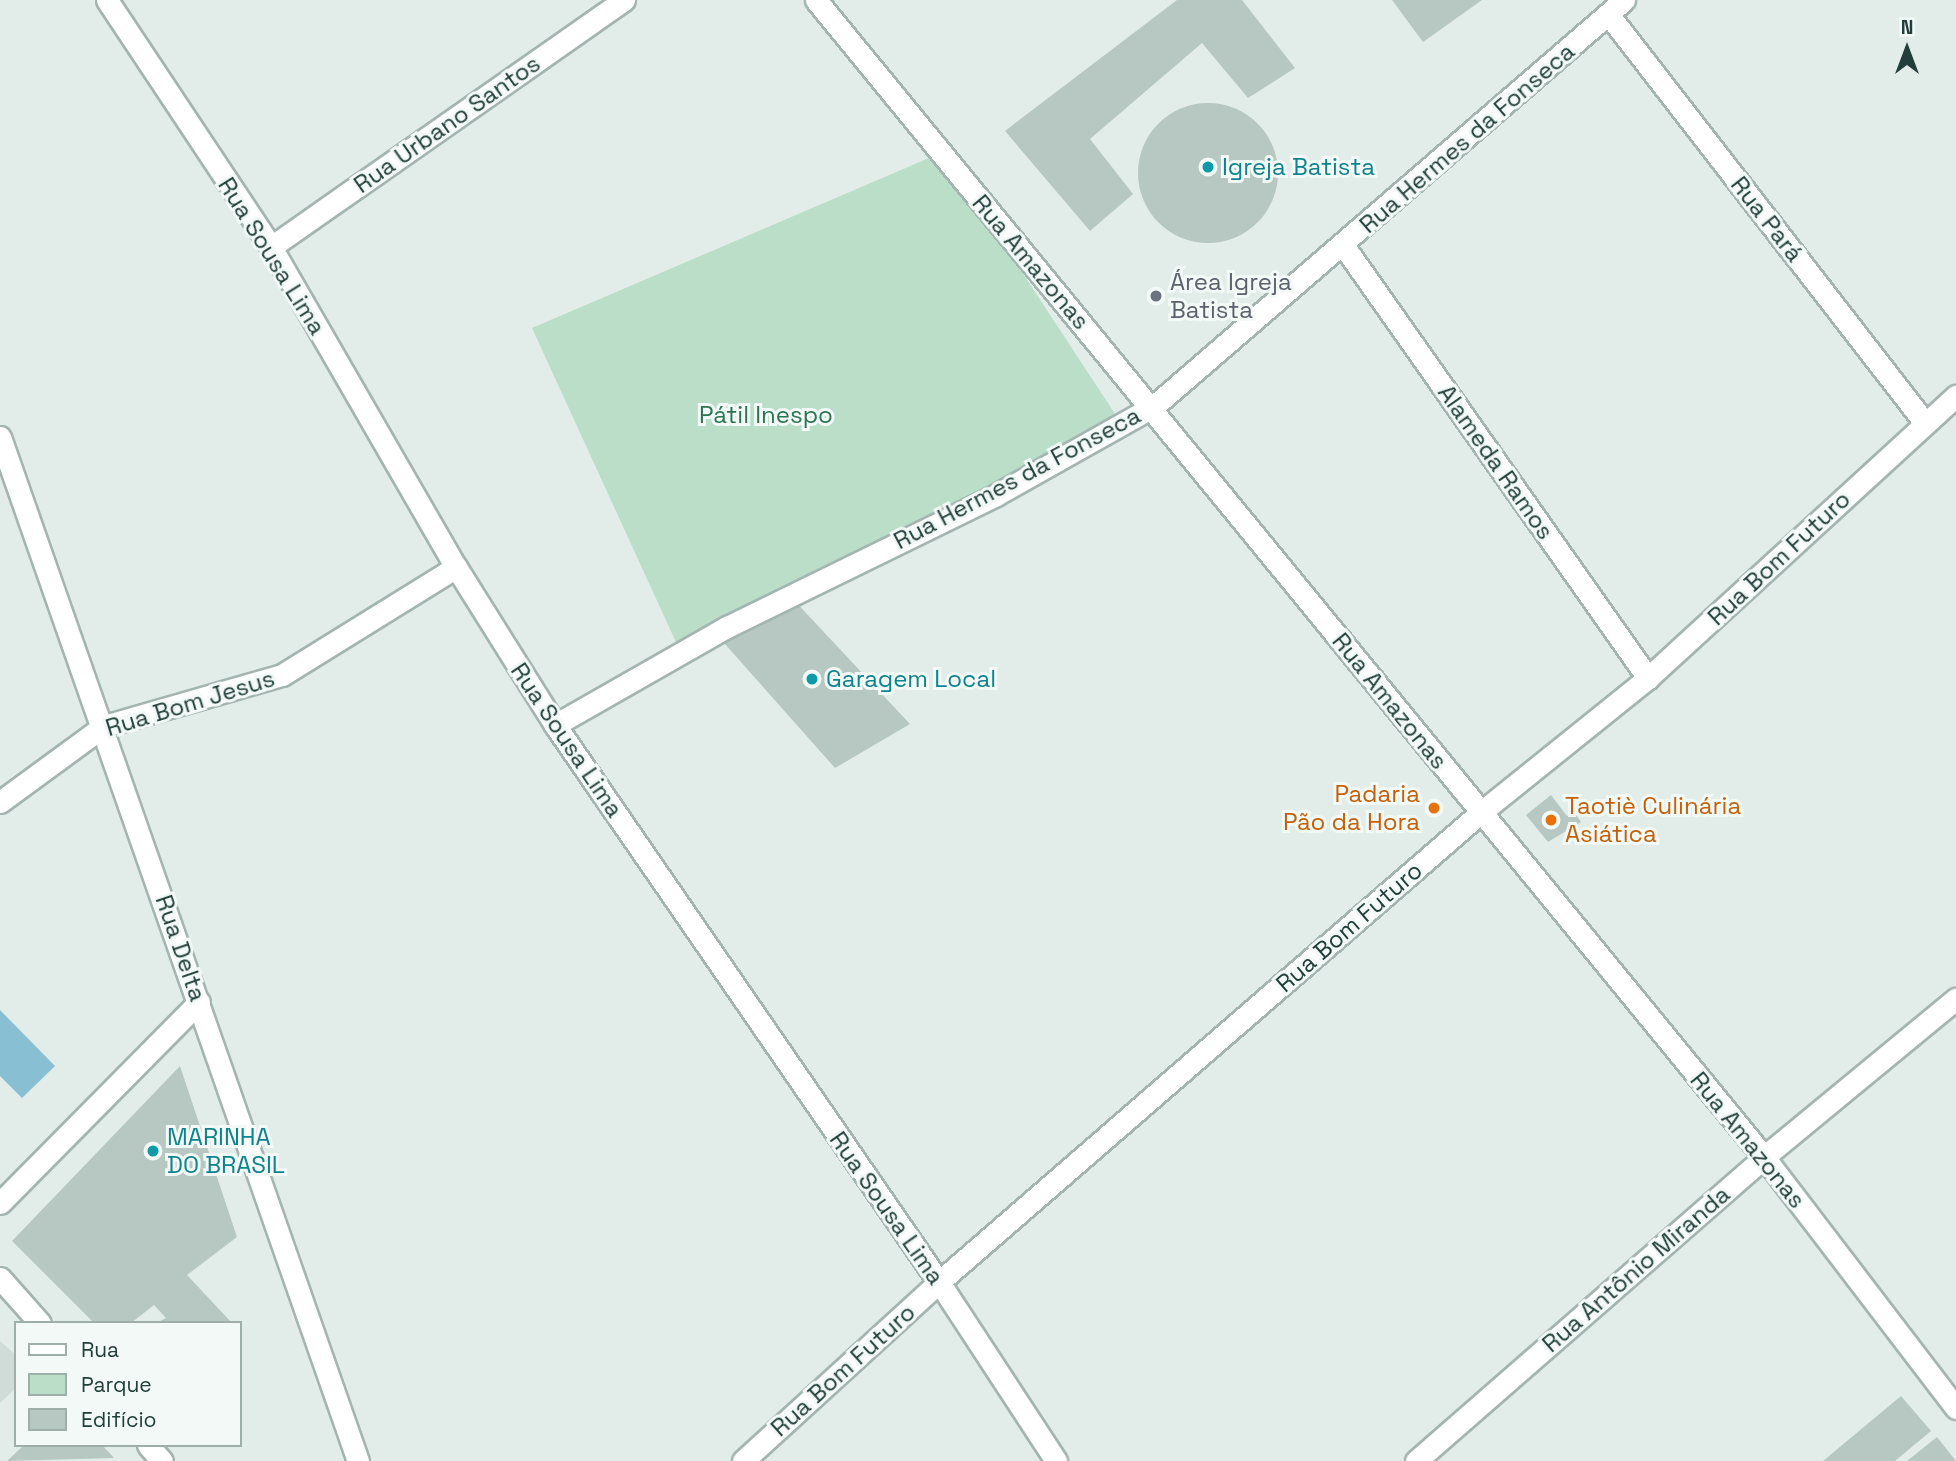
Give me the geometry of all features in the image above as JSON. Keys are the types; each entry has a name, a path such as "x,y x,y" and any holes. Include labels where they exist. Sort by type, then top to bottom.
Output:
{"street":[{"name":"Rua Sousa Lima","path":"107,0 271,247 456,567 555,725 939,1282 1056,1461"},
{"name":"Rua Urbano Santos","path":"271,247 624,0"},
{"name":"Rua Amazonas","path":"816,0 936,150 1154,406 1480,813 1764,1157 1956,1408"},
{"name":"Rua Hermes da Fonseca","path":"555,725 727,627 996,495 1154,406 1616,7"},
{"name":"Rua Pará","path":"1616,7 1925,423"},
{"name":"Alameda Ramos","path":"1343,245 1648,678"},
{"name":"Rua Bom Futuro","path":"743,1461 939,1282 1480,813 1648,678 1956,396"},
{"name":"Rua Delta","path":"0,437 104,726 358,1461"},
{"name":"Rua Bom Jesus","path":"0,802 104,726 282,675 456,567"},
{"name":"Rua Antônio Miranda","path":"1416,1461 1764,1157 1956,999"},
{"path":"0,1203 199,1002"},
{"path":"0,1278 38,1321"},
{"path":"150,1447 162,1461"}],"shaded area":[{"path":"0,1341 14,1353 14,1390 0,1403"}],"green space":[{"name":"Pátil Inespo","path":"943,152 1123,426 681,653 532,328"}],"water":[{"path":"0,1010 55,1066 22,1098 0,1076"}],"building":[{"path":"1177,0 1242,0 1295,68 1248,98 1202,43 1090,139 1133,194 1090,231 1005,131"},
{"path":"1392,0 1482,0 1423,42"},
{"name":"Igreja Batista","path":"1208,103 1235,109 1257,124 1272,146 1278,173 1272,200 1257,222 1235,237 1208,243 1181,237 1159,222 1144,200 1138,173 1144,146 1159,124 1181,109"},
{"name":"Garagem Local","path":"791,597 910,724 835,768 717,635"},
{"path":"1551,795 1567,816 1574,812 1581,822 1548,842 1526,815"},
{"name":"MARINHA DO BRASIL","path":"180,1066 237,1237 187,1275 230,1321 160,1321 166,1318 154,1305 134,1321 92,1321 12,1241"},
{"path":"1901,1396 1931,1431 1895,1461 1823,1461"},
{"path":"1937,1437 1956,1461 1907,1461"},
{"path":"22,1447 104,1447 114,1458 7,1461"}],"place":[{"name":"Igreja Batista","path":"1208,167"},
{"name":"Área Igreja Batista","path":"1156,296"},
{"name":"Garagem Local","path":"812,679"},
{"name":"Padaria Pão da Hora","path":"1434,808"},
{"name":"Taotiè Culinária Asiática","path":"1551,820"},
{"name":"MARINHA DO BRASIL","path":"153,1151"}]}
